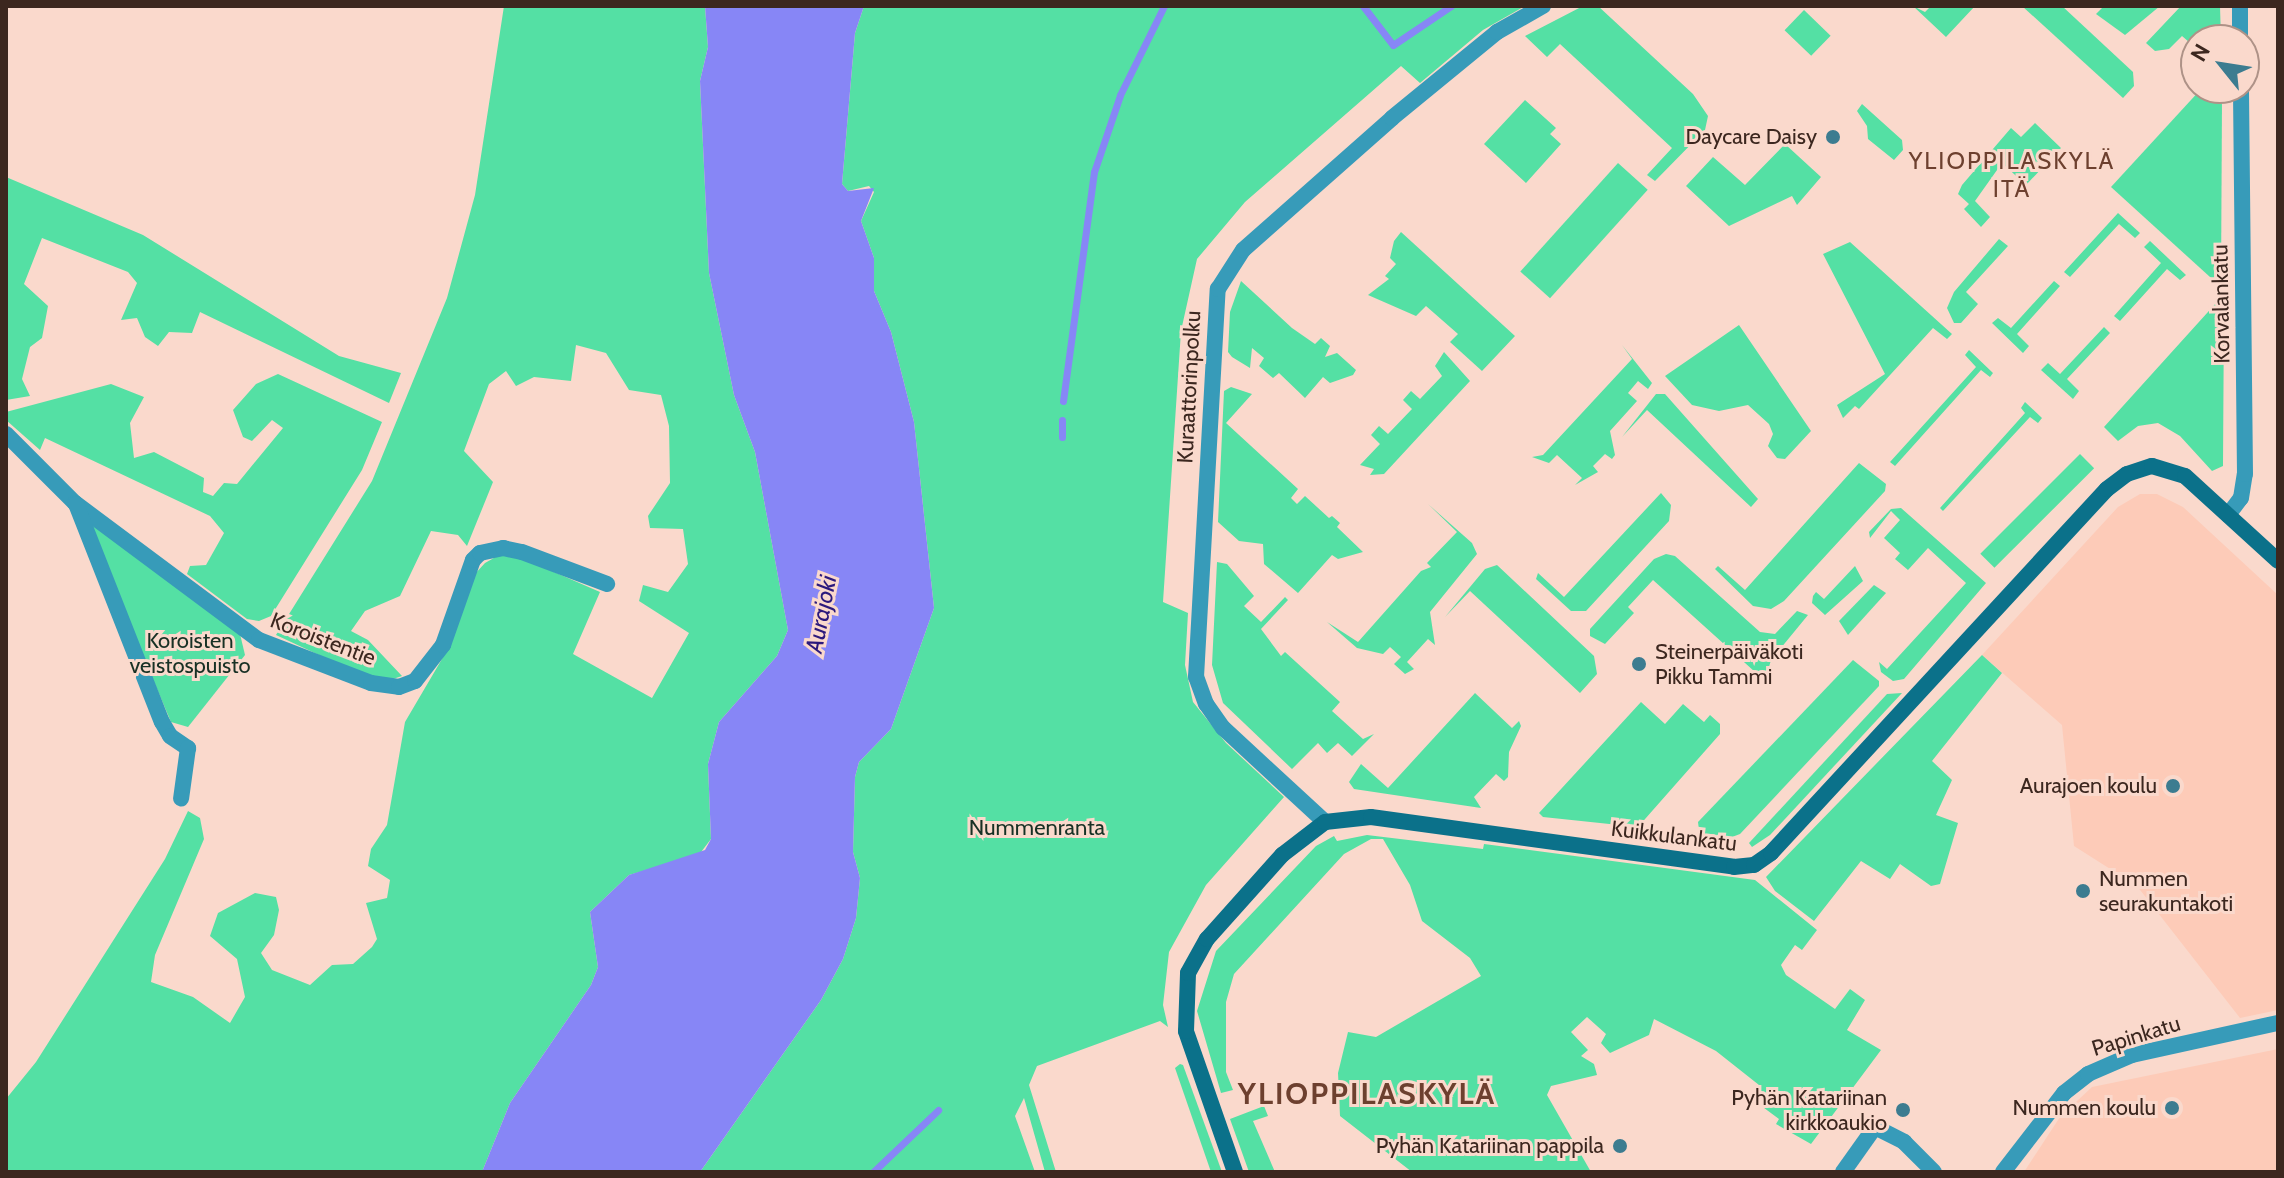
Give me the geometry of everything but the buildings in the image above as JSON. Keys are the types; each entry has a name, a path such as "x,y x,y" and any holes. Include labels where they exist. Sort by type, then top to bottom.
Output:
{"street":[{"name":"Kuraattorinpolku","path":"1325,822 1223,728 1206,704 1196,677 1218,289 1243,250 1392,118 1488,39 1543,6"},
{"name":"Korvalankatu","path":"2228,515 2241,498 2245,474 2241,104"},
{"name":"Koroistentie","path":"6,434 75,503 259,640 385,685 415,681 443,645 473,560 480,553 503,548 522,552 607,584"},
{"name":"Kuikkulankatu","path":"1325,822 1371,817 1734,867 1754,865 1771,853 2116,480 2141,468 2171,470 2228,515 2278,561"},
{"path":"75,503 162,722 170,736 188,748 181,799"},
{"path":"1235,1172 1186,1031 1188,973 1207,939 1282,855 1325,822"},
{"name":"Papinkatu","path":"2003,1172 2064,1093 2088,1074 2132,1055 2278,1023"},
{"path":"1843,1172 1875,1127 1904,1142 1934,1172"}],"shaded area":[{"name":"Aurajoen koulu","path":"2140,494 2157,494 2183,507 2278,595 2278,1010 2240,1018 2137,886 2074,846 2062,725 1982,655 2118,507"},
{"name":"Nummen koulu","path":"2278,1049 2278,1172 2024,1172 2060,1117 2092,1087"}],"green space":[{"path":"504,6 705,6 708,47 700,81 709,273 734,395 755,452 788,630 777,656 719,722 708,764 711,839 698,856 629,875 590,912 598,967 591,985 510,1103 482,1172 6,1172 6,1099 36,1062 165,859 188,811 200,818 204,839 155,955 151,982 193,997 230,1023 245,997 237,959 210,936 218,913 255,893 276,897 279,910 274,935 261,953 272,970 310,985 332,965 353,964 372,947 377,939 366,903 387,898 390,880 368,866 371,849 387,825 405,722 442,659 473,576 485,563 501,554 522,558 600,592 573,654 652,698 689,633 639,601 643,585 668,592 688,564 683,529 650,528 648,516 670,483 669,426 661,395 629,390 606,353 576,345 571,381 534,377 516,386 506,371 489,384 464,451 493,482 467,546 458,535 431,531 400,596 365,611 351,631 368,640 402,676 387,681 362,675 276,635 372,481 447,298 475,195"},
{"name":"Nummenranta","path":"864,6 1525,6 1483,30 1420,83 1401,66 1245,202 1197,259 1181,331 1163,602 1188,613 1185,665 1193,702 1226,743 1284,797 1206,885 1169,952 1163,1005 1168,1027 1160,1021 1037,1066 1029,1085 1056,1172 1045,1172 1024,1098 1015,1116 1035,1172 700,1172 821,1000 843,959 856,918 860,878 853,852 855,777 859,762 891,729 934,608 914,422 891,332 874,291 874,258 861,221 874,192 869,186 848,191 842,184 855,33"},
{"path":"1583,6 1598,6 1693,94 1708,116 1705,130 1655,181 1647,175 1672,148 1560,44 1547,57 1525,36"},
{"path":"1913,6 1925,12 1931,6 1975,6 1946,37"},
{"path":"2022,6 2062,6 2133,72 2134,86 2123,98"},
{"path":"2104,6 2160,6 2125,35 2096,14"},
{"path":"2181,6 2220,6 2221,24 2180,24 2180,38 2169,49 2155,51 2146,43"},
{"path":"1804,10 1831,36 1811,56 1785,30"},
{"path":"1525,100 1556,128 1550,134 1561,144 1526,183 1484,144"},
{"path":"1862,104 1902,140 1903,150 1894,160 1868,139 1867,126 1857,111"},
{"path":"2187,104 2222,104 2221,287 2111,187"},
{"path":"2035,123 2061,148 2026,185 2002,163 1975,201 1990,217 1981,227 1964,209 1969,204 1958,194 1962,185 2011,128 2021,137"},
{"path":"1785,144 1821,177 1797,205 1792,196 1729,226 1686,186 1713,157 1745,185"},
{"path":"1618,163 1648,190 1550,298 1520,271"},
{"path":"6,177 143,235 339,356 401,373 389,403 200,312 192,333 169,332 158,346 145,337 137,318 121,320 137,283 128,272 42,238 24,284 48,306 42,338 30,347 22,379 30,396 6,400"},
{"path":"2118,213 2140,233 2135,238 2119,224 2070,277 2064,272"},
{"path":"1401,232 1515,336 1482,371 1450,342 1458,334 1426,306 1416,316 1368,295 1389,279 1385,276 1396,264 1390,258 1394,241"},
{"path":"1999,239 2008,246 1966,292 1978,304 1961,323 1954,323 1947,308 1954,292"},
{"path":"2150,241 2186,275 2180,280 2167,269 2120,321 2114,316 2161,263 2144,247"},
{"path":"1850,242 1952,334 1947,339 1933,328 1859,409 1855,406 1843,418 1837,405 1885,374 1823,254"},
{"path":"1241,281 1292,328 1315,344 1321,338 1330,346 1325,357 1337,353 1356,370 1353,375 1330,383 1323,377 1305,398 1279,373 1273,378 1259,366 1264,358 1252,348 1250,368 1232,357 1228,352 1230,312"},
{"path":"2054,281 2060,286 2017,334 2029,346 2023,353 1992,323 1998,318 2011,328"},
{"path":"2217,302 2224,305 2223,466 2212,471 2180,436 2158,423 2138,426 2118,441 2104,427"},
{"path":"1739,325 1811,431 1785,459 1777,458 1768,446 1773,434 1769,424 1748,405 1719,411 1692,405 1665,376"},
{"path":"2104,327 2110,333 2067,379 2079,391 2073,399 2041,370 2048,363 2060,374"},
{"path":"1622,345 1652,383 1648,389 1638,381 1628,393 1637,401 1610,431 1615,455 1612,459 1605,454 1593,466 1598,472 1575,485 1582,478 1557,455 1549,463 1532,457 1543,455 1632,359"},
{"path":"1969,350 1993,373 1990,377 1981,370 1895,466 1890,462 1976,367 1965,355"},
{"path":"1444,352 1470,381 1384,474 1370,475 1374,469 1360,465 1380,444 1371,435 1379,426 1388,434 1412,409 1403,400 1411,391 1420,399 1442,376 1435,366"},
{"path":"278,374 382,422 362,470 271,616 259,621 247,619 187,574 190,566 206,565 224,533 210,516 45,438 40,450 6,420 6,412 111,384 144,397 130,423 134,458 154,452 204,478 203,492 213,496 224,483 237,484 283,428 272,420 252,441 243,437 233,410 256,384"},
{"path":"1231,387 1252,394 1226,423 1298,489 1291,498 1297,504 1305,496 1329,518 1332,516 1340,523 1337,527 1363,552 1338,559 1332,555 1298,593 1264,564 1263,544 1239,541 1218,522 1224,391"},
{"path":"1656,394 1665,394 1758,499 1751,507 1647,410 1622,437"},
{"path":"2025,402 2042,418 2038,423 2030,417 1943,511 1940,508 2025,413 2021,408"},
{"path":"2080,454 2094,468 1994,568 1980,554"},
{"path":"1859,463 1886,484 1885,491 1784,601 1771,609 1753,606 1715,569 1718,566 1745,590"},
{"path":"1661,493 1671,505 1669,521 1586,611 1571,611 1536,579 1538,573 1564,597"},
{"path":"1428,504 1472,543 1477,554 1430,612 1435,645 1428,639 1407,662 1414,669 1405,674 1394,664 1401,657 1390,647 1383,654 1357,648 1327,622 1358,642 1421,571 1431,567 1427,563 1457,532"},
{"path":"1901,508 1986,583 1904,679 1893,681 1881,672 1879,662 1887,669 1966,583 1928,548 1908,570 1895,559 1900,553 1884,538 1900,520 1891,511 1870,538 1869,532 1891,509"},
{"name":"Koroisten veistospuisto","path":"84,516 240,634 245,655 188,727 171,722"},
{"path":"1666,554 1675,556 1760,632 1775,634 1797,611 1808,615 1771,660 1765,681 1653,580 1628,607 1634,613 1605,644 1590,636 1590,629 1654,559"},
{"path":"1217,562 1227,564 1254,596 1244,606 1261,622 1285,597 1288,600 1261,629 1281,656 1285,652 1340,702 1332,711 1363,739 1374,734 1352,756 1338,743 1327,753 1318,743 1292,769 1223,703 1212,665"},
{"path":"1497,565 1594,656 1597,674 1580,693 1470,591 1445,617 1485,569"},
{"path":"1855,566 1863,581 1825,615 1812,603 1813,596 1816,592 1824,599"},
{"path":"1874,585 1886,593 1848,635 1839,621"},
{"path":"1982,655 2002,673 1932,761 1952,780 1936,815 1958,823 1940,884 1931,886 1900,864 1890,879 1861,861 1814,921 1775,891 1766,877"},
{"path":"1853,660 1879,681 1879,686 1740,834 1724,840 1700,838 1698,822"},
{"path":"1475,693 1512,728 1519,721 1521,726 1509,752 1508,777 1504,781 1496,774 1474,797 1481,808 1354,789 1349,782 1361,764 1388,788"},
{"path":"1902,693 1770,835 1752,847 1749,843 1887,694"},
{"path":"1641,702 1665,724 1683,704 1704,722 1710,715 1720,724 1720,734 1638,827 1543,817 1539,813"},
{"path":"1367,835 1483,849 1484,844 1755,880 1817,930 1802,950 1795,945 1781,965 1786,975 1835,1009 1850,989 1865,1000 1847,1030 1881,1050 1811,1144 1776,1124 1779,1119 1756,1102 1759,1085 1716,1051 1654,1019 1649,1035 1610,1053 1601,1043 1606,1034 1587,1017 1571,1032 1588,1050 1581,1056 1594,1064 1597,1075 1551,1086 1547,1095 1591,1172 1412,1172 1340,1116 1338,1073 1348,1032 1376,1037 1481,976 1470,958 1422,921 1410,885 1383,839 1371,839 1344,854 1234,974 1226,1002 1226,1072 1233,1090 1221,1093 1197,1011 1216,951 1316,846 1334,836 1337,841"},
{"path":"1183,1065 1222,1172 1211,1172 1175,1068"},
{"path":"1264,1106 1268,1116 1253,1121 1275,1172 1249,1172 1230,1119"}],"water":[{"name":"Aurajoki","path":"705,6 864,6 855,33 842,184 848,191 874,188 861,221 874,258 874,291 891,332 914,422 934,608 891,729 859,762 855,777 853,852 860,878 856,918 843,959 821,1000 700,1172 482,1172 510,1103 591,985 598,967 590,912 629,875 705,850 711,839 708,764 719,722 777,656 788,630 755,452 734,395 709,273 700,81 708,47"}],"waterway":[{"path":"1063,401 1094,172 1120,95 1164,6"},
{"path":"1363,6 1393,45 1451,6"},
{"path":"1062,420 1062,437"},
{"path":"873,1172 938,1110"}],"place":[{"name":"Daycare Daisy","path":"1833,137"},
{"name":"Steinerpäiväkoti Pikku Tammi","path":"1639,664"},
{"name":"Aurajoen koulu","path":"2173,786"},
{"name":"Nummen seurakuntakoti","path":"2083,891"},
{"name":"Nummen koulu","path":"2172,1108"},
{"name":"Pyhän Katariinan kirkkoaukio","path":"1903,1110"},
{"name":"Pyhän Katariinan pappila","path":"1620,1146"}],"district":[{"name":"YLIOPPILASKYLÄ ITÄ","path":"2012,175"},
{"name":"YLIOPPILASKYLÄ","path":"1367,1094"}]}
